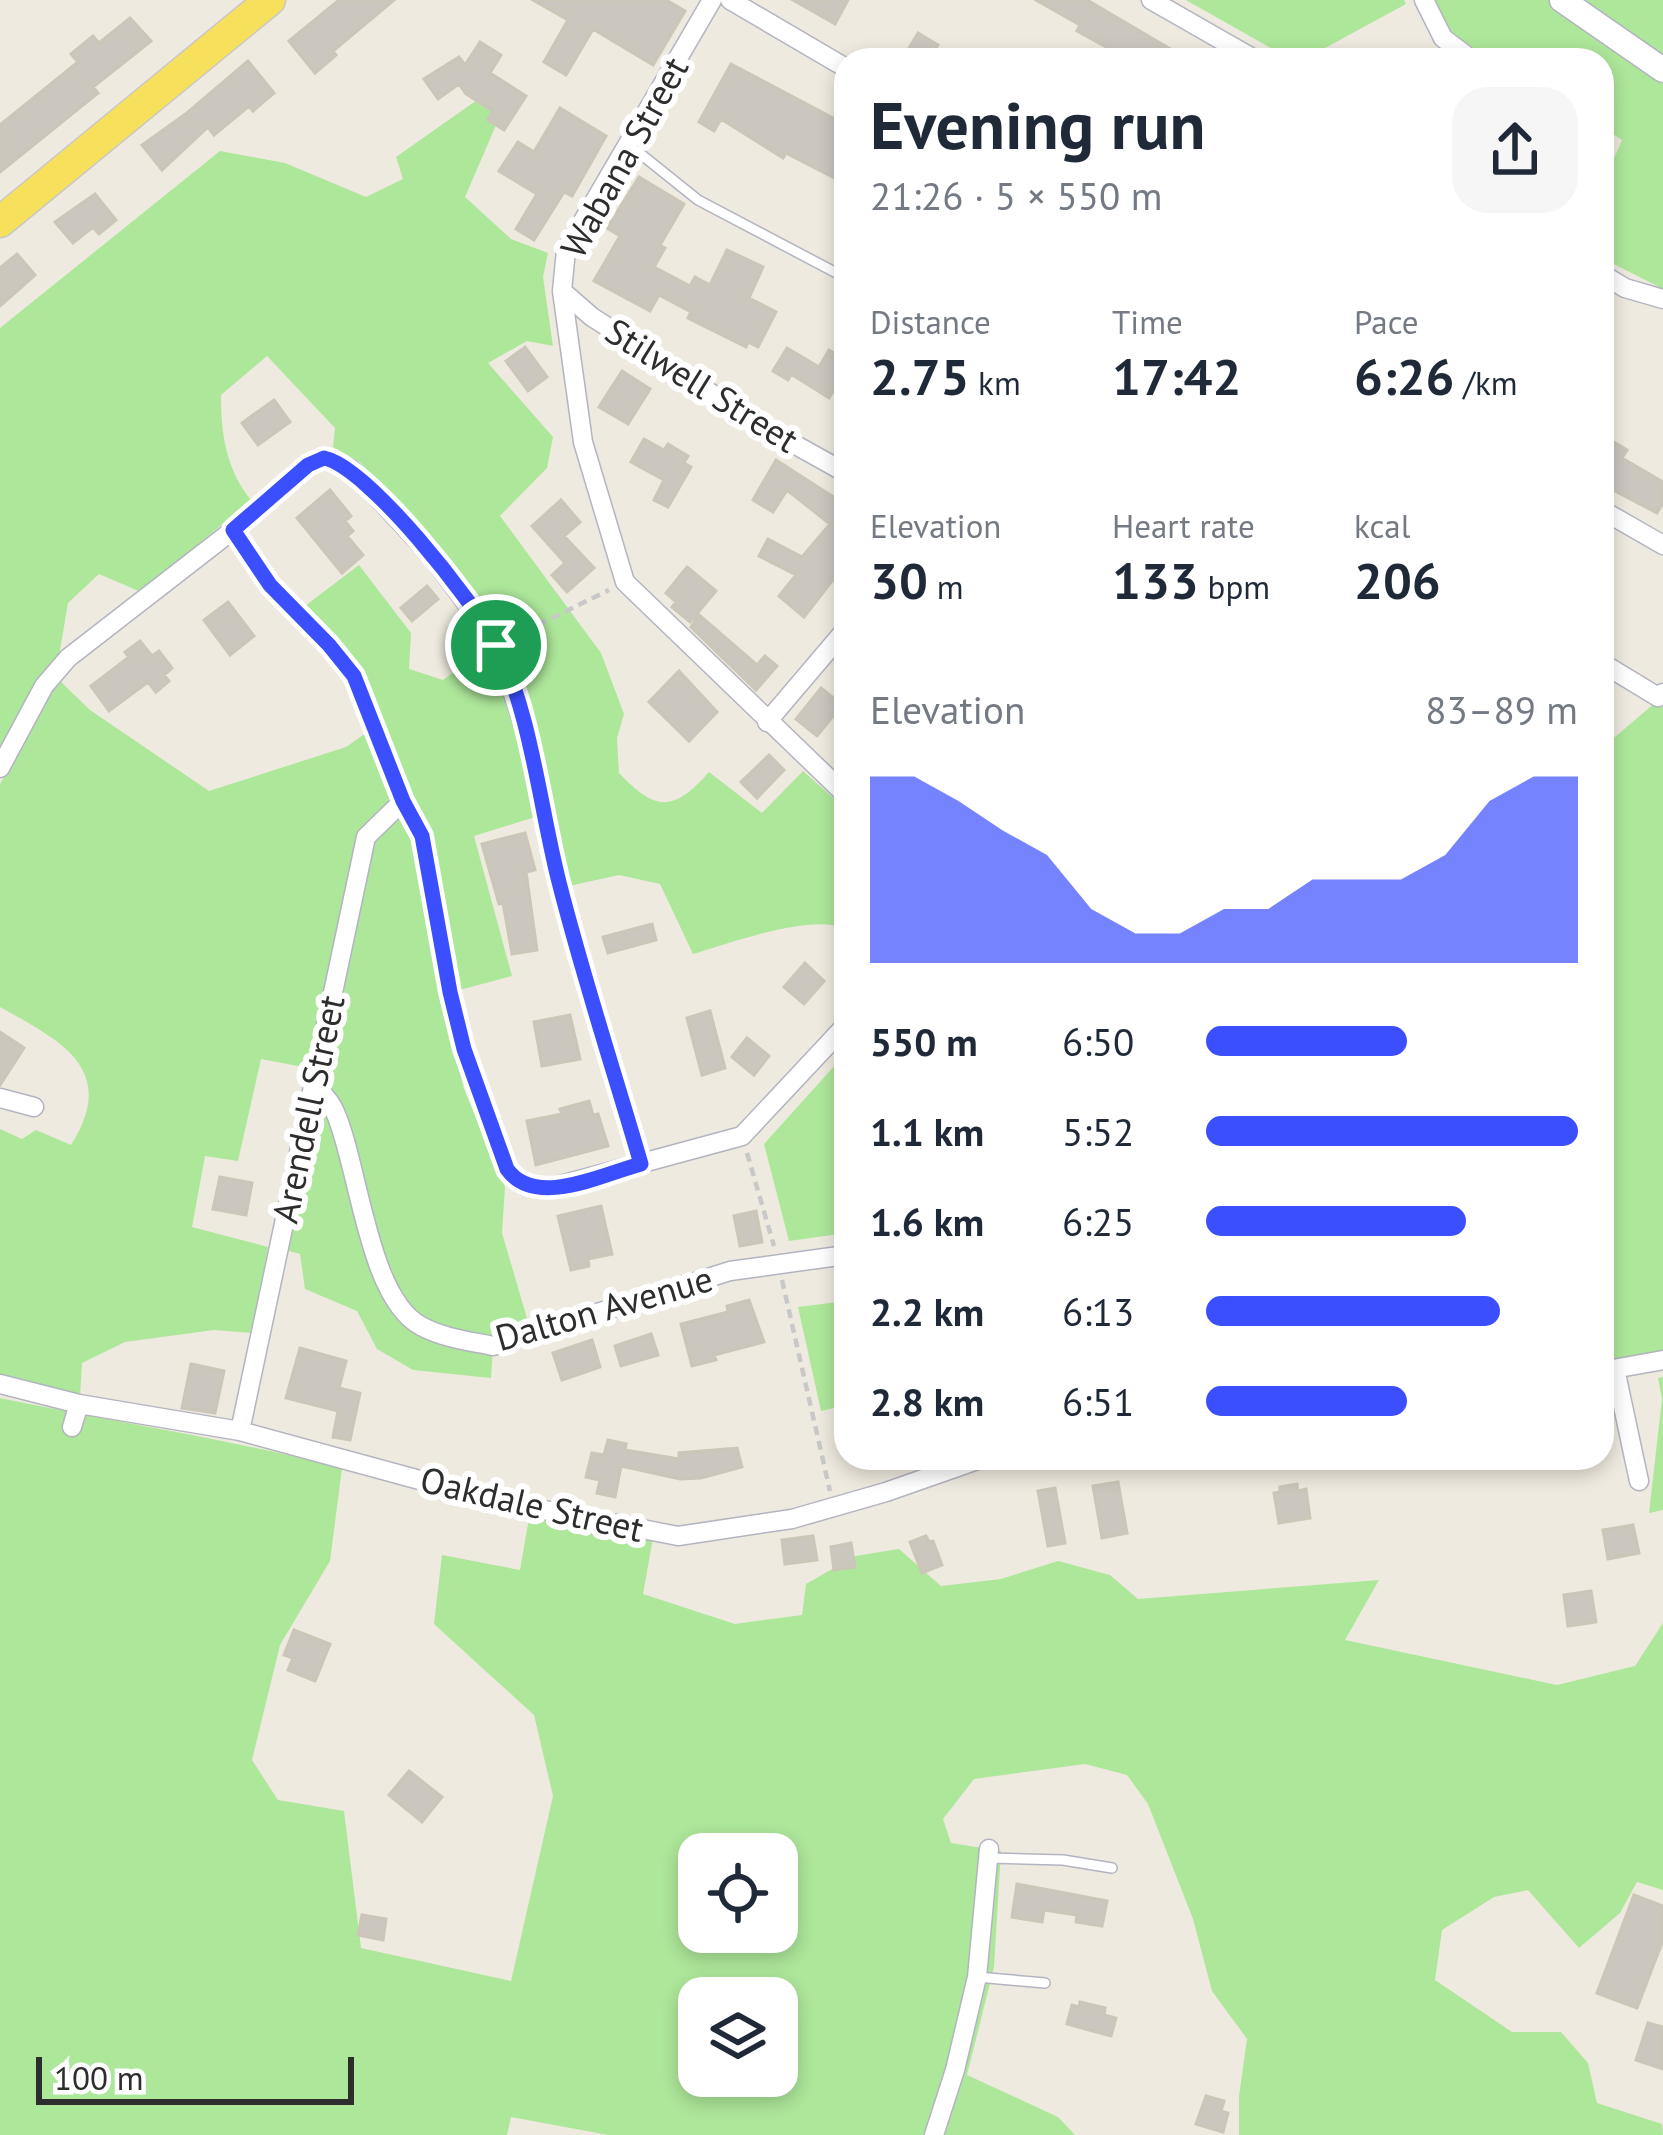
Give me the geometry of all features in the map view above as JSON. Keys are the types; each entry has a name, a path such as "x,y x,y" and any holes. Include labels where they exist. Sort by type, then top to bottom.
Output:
{"main road":[{"path":"0,222 270,0"}],"street":[{"name":"Wabana Street","path":"712,0 569,242 562,291 584,442 625,582 834,784"},
{"path":"730,0 834,61"},
{"path":"1151,0 1235,48"},
{"path":"1424,0 1443,38 1456,48"},
{"path":"1562,0 1663,70"},
{"path":"1614,282 1663,298"},
{"name":"Stilwell Street","path":"562,291 592,316 766,429 834,466"},
{"path":"0,768 55,670 308,465 328,459 361,478 431,555 496,645 528,738 560,887 641,1164"},
{"path":"1614,517 1663,545"},
{"path":"233,530 270,585 354,676 403,801 422,836 464,1049 514,1180 535,1189 742,1136 834,1038"},
{"path":"766,722 834,643"},
{"path":"1614,670 1660,695"},
{"name":"Arendell Street","path":"240,1432 366,837 403,801"},
{"name":"Dalton Avenue","path":"312,1082 334,1109 384,1279 398,1307 418,1325 455,1339 493,1346 730,1271 834,1257"},
{"path":"0,1098 34,1107"},
{"path":"1614,1369 1663,1360"},
{"name":"Oakdale Street","path":"0,1384 79,1405 240,1432 493,1500 678,1536 792,1519 949,1470"},
{"path":"1614,1391 1640,1481"},
{"path":"72,1427 79,1405"},
{"path":"934,2135 977,1977 988,1854"}],"lane":[{"path":"627,143 698,200 834,272"},
{"path":"988,1854 1112,1868"},
{"path":"977,1977 1046,1983"}],"path":[{"path":"496,645 625,582"},
{"path":"742,1136 779,1264 833,1503"}],"green space":[{"path":"1186,0 1404,0 1406,4 1325,48 1271,48"},
{"path":"1434,0 1663,0 1663,289 1614,264 1614,158 1622,140 1614,135 1614,48 1474,48 1454,36"},
{"path":"487,93 503,109 465,197 511,239 548,253 543,277 553,346 527,341 488,363 553,437 547,468 500,516 601,653 624,714 617,738 619,773 632,786 664,802 685,795 709,772 762,813 803,771 834,798 834,926 794,927 693,954 660,884 619,875 569,886 551,812 474,836 512,976 441,995 464,1089 505,1187 502,1233 532,1335 493,1346 491,1378 413,1370 377,1349 357,1311 305,1289 300,1254 285,1250 324,1071 261,1059 238,1161 205,1156 192,1227 268,1247 252,1333 214,1330 125,1342 82,1363 80,1396 0,1377 0,1129 22,1139 36,1130 71,1145 89,1096 86,1077 62,1046 0,1007 0,784 56,685 60,681 90,710 209,791 346,747 380,723 301,609 359,565 411,633 409,669 443,680 501,638 360,462 333,447 335,428 267,356 221,395 227,450 251,500 141,592 99,574 68,603 59,656 34,686 0,748 0,328 220,151 285,163 366,197 403,179 396,157"},
{"path":"1663,696 1663,1359 1614,1368 1614,738"},
{"path":"834,1066 834,1235 789,1241 764,1144"},
{"path":"834,1302 834,1408 821,1411 798,1307"},
{"path":"1663,1377 1663,1510 1649,1513 1662,1399 1658,1378"},
{"path":"0,1398 342,1468 330,1561 280,1645 252,1760 278,1800 344,1811 361,1948 511,1981 553,1796 534,1715 434,1624 442,1555 520,1570 530,1512 653,1538 643,1594 735,1624 802,1615 806,1584 855,1556 899,1549 941,1586 1001,1579 1058,1561 1110,1575 1138,1599 1379,1580 1345,1640 1557,1685 1635,1666 1663,1623 1663,1890 1637,1882 1620,1913 1579,1948 1528,1890 1494,1897 1442,1930 1435,1980 1512,2032 1561,2032 1588,2063 1597,2103 1662,2124 1663,2135 1239,2135 1247,2039 1212,1991 1193,1919 1148,1804 1127,1775 1085,1764 974,1779 943,1819 951,1843 1001,1851 994,1967 967,2075 1058,2117 1075,2135 608,2135 511,2117 507,2135 0,2135"}],"building":[{"path":"339,0 394,0 333,51 336,55 315,73 289,41"},
{"path":"533,0 666,0 685,11 653,65 593,29 566,75 544,62 568,20"},
{"path":"793,0 848,0 835,24"},
{"path":"1036,0 1087,0 1169,48 1108,48 1077,31 1080,25"},
{"path":"130,18 151,41 93,87 98,93 0,172 0,125 78,62 71,54 93,36 99,43"},
{"path":"918,33 938,45 936,48 909,48"},
{"path":"480,42 501,55 490,73 526,96 504,130 488,120 493,111 459,84 438,99 424,79 459,57 465,65"},
{"path":"248,61 274,93 253,111 249,106 214,135 208,127 162,170 142,145"},
{"path":"731,64 834,119 834,178 786,153 783,158 721,119 714,131 699,122"},
{"path":"560,108 606,136 572,196 564,192 534,240 516,229 537,194 499,171 518,142 534,152"},
{"path":"639,177 684,204 660,245 665,248 654,267 690,286 695,277 710,285 727,250 763,267 749,298 776,312 758,347 748,342 746,347 688,318 691,312 659,295 650,311 594,281 620,236 607,228"},
{"path":"95,194 116,220 99,234 93,227 73,243 55,222"},
{"path":"17,254 35,275 0,306 0,268"},
{"path":"525,347 547,377 528,391 506,361"},
{"path":"787,348 819,367 829,350 834,353 834,392 829,398 791,374 788,380 773,371"},
{"path":"622,371 650,389 628,424 599,407"},
{"path":"274,400 290,422 258,445 242,423"},
{"path":"644,439 664,450 668,444 688,456 684,463 691,467 668,507 654,500 664,480 631,462"},
{"path":"1614,442 1627,450 1622,458 1663,482 1663,503 1657,513 1614,490"},
{"path":"776,460 834,497 834,578 804,617 779,596 796,575 759,556 768,539 802,557 830,524 787,490 773,512 753,500"},
{"path":"330,490 351,516 345,521 353,531 347,536 363,555 342,573 297,518"},
{"path":"561,500 580,522 564,536 594,568 567,592 552,575 565,563 532,526"},
{"path":"687,567 716,591 690,622 672,607 676,602 666,593"},
{"path":"427,586 438,599 412,621 401,608"},
{"path":"228,602 254,636 230,655 204,620"},
{"path":"699,615 757,665 765,656 777,666 756,690 691,627"},
{"path":"140,641 152,656 159,651 172,668 164,675 169,681 156,692 148,682 109,711 91,686 129,657 125,652"},
{"path":"679,671 717,712 689,741 649,702"},
{"path":"821,688 834,699 834,715 817,736 796,719"},
{"path":"769,755 784,770 757,798 741,782"},
{"path":"525,833 535,870 526,872 537,950 512,954 503,903 499,904 482,844"},
{"path":"652,924 656,940 608,953 603,937"},
{"path":"805,963 824,981 804,1004 784,987"},
{"path":"710,1011 725,1068 702,1075 687,1018"},
{"path":"570,1015 580,1059 542,1066 534,1022"},
{"path":"0,1032 24,1048 0,1085"},
{"path":"747,1038 769,1056 754,1075 732,1057"},
{"path":"589,1101 608,1146 536,1165 527,1121 562,1114 560,1109"},
{"path":"220,1177 252,1183 246,1215 213,1209"},
{"path":"601,1206 612,1254 588,1259 589,1266 571,1270 558,1216"},
{"path":"756,1211 762,1242 740,1246 734,1216"},
{"path":"749,1300 764,1342 692,1366 681,1324 728,1312 727,1306"},
{"path":"651,1334 658,1355 621,1366 615,1346"},
{"path":"592,1340 600,1367 562,1380 553,1353"},
{"path":"300,1348 346,1361 339,1388 360,1393 350,1440 333,1437 338,1411 286,1398"},
{"path":"191,1364 224,1371 215,1413 182,1408"},
{"path":"608,1440 626,1444 625,1450 679,1459 679,1453 737,1448 742,1467 680,1479 621,1466 615,1497 597,1493 600,1480 586,1477 592,1453 604,1455"},
{"path":"1118,1482 1127,1533 1102,1538 1093,1486"},
{"path":"1297,1484 1298,1491 1306,1489 1310,1518 1279,1523 1274,1493"},
{"path":"1055,1488 1065,1543 1048,1546 1038,1491"},
{"path":"1633,1525 1639,1553 1608,1559 1603,1530"},
{"path":"813,1536 817,1560 785,1564 782,1540"},
{"path":"926,1536 933,1541 942,1565 922,1573 910,1542"},
{"path":"851,1543 855,1567 834,1570 831,1547"},
{"path":"1591,1591 1596,1622 1568,1626 1564,1595"},
{"path":"294,1630 330,1644 315,1681 288,1670 293,1658 284,1655"},
{"path":"409,1771 442,1797 422,1822 389,1795"},
{"path":"1017,1884 1107,1901 1102,1926 1076,1922 1077,1915 1044,1910 1042,1922 1012,1917"},
{"path":"1634,1895 1663,1906 1663,1940 1637,2008 1597,1993"},
{"path":"362,1915 386,1919 383,1940 358,1935"},
{"path":"1080,2002 1105,2008 1104,2015 1116,2018 1111,2036 1067,2024 1072,2005 1079,2007"},
{"path":"1648,2023 1663,2027 1663,2069 1636,2060"},
{"path":"1206,2096 1224,2101 1221,2111 1228,2113 1223,2132 1196,2124"}],"route":[{"path":"324,458 340,462 361,478 431,555 496,645 528,738 560,887 641,1164 550,1188 524,1186 507,1169 464,1049 422,836 403,801 354,676 270,585 233,530 308,465 324,458"}]}
